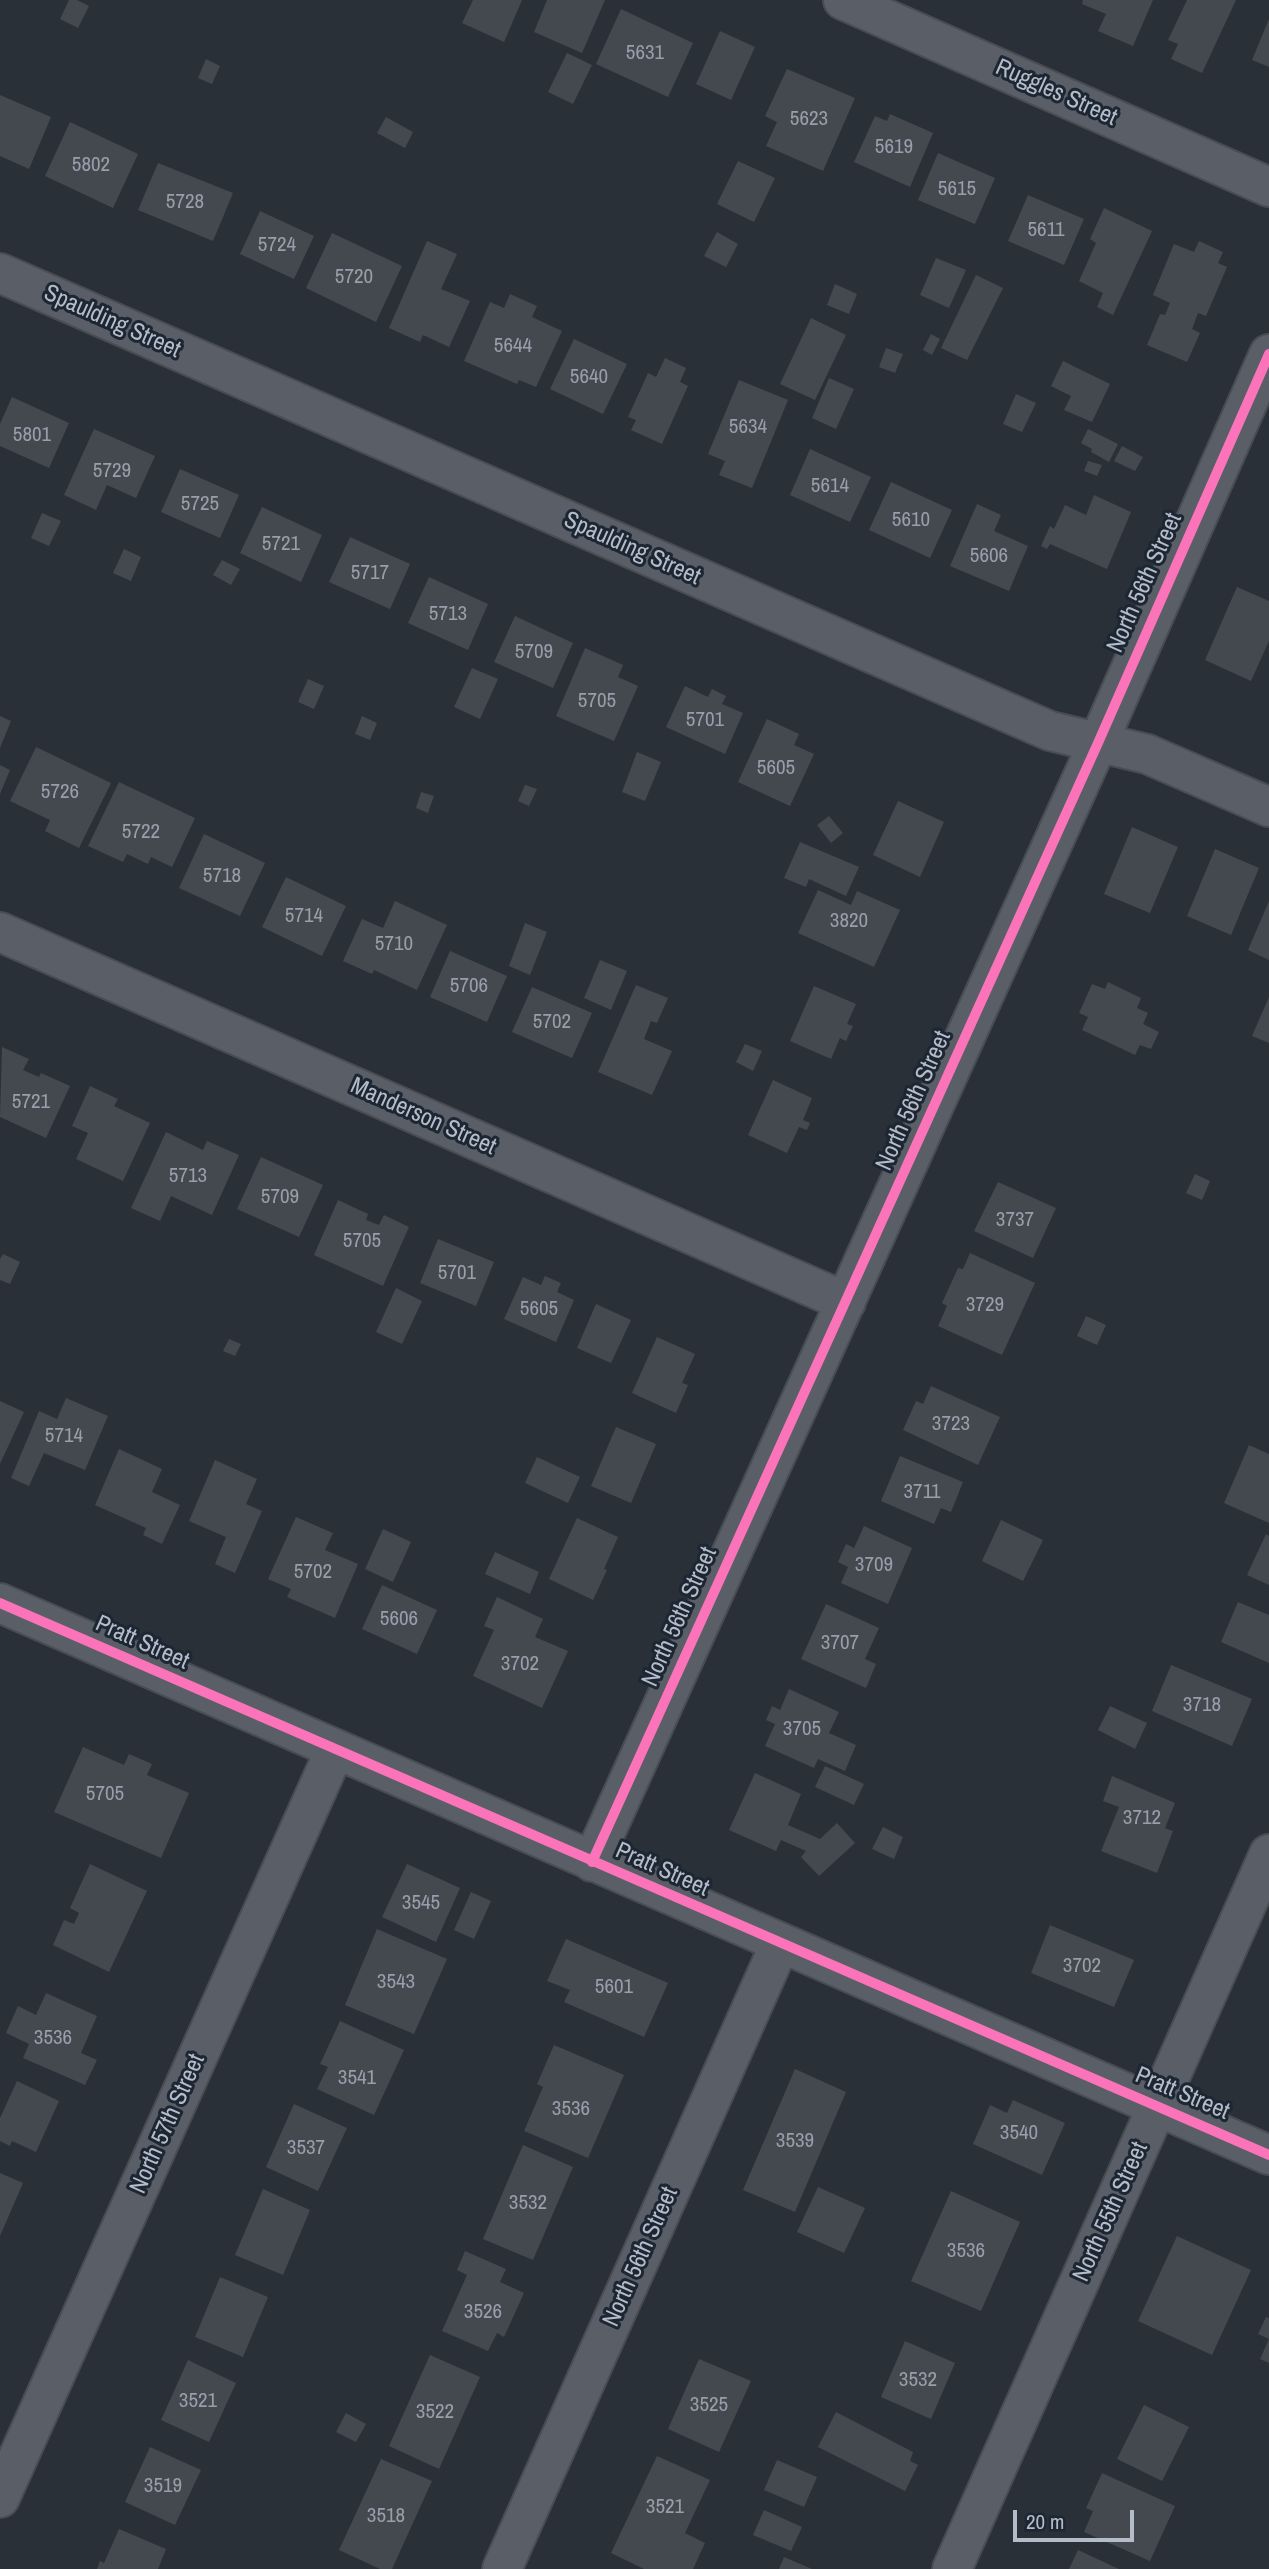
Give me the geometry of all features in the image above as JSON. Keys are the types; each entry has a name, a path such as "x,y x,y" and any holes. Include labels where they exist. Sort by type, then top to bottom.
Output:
{"street":[{"name":"Ruggles Street","path":"843,0 1269,187"},
{"name":"Spaulding Street","path":"0,273 1050,731 1147,754 1269,807"},
{"name":"North 56th Street","path":"593,1862 1098,743 1269,354"},
{"name":"Manderson Street","path":"0,932 846,1302"},
{"name":"Pratt Street","path":"0,1603 1269,2155"},
{"name":"North 57th Street","path":"0,2498 335,1750"},
{"name":"North 55th Street","path":"952,2569 1269,1854"},
{"name":"North 56th Street","path":"502,2569 780,1944"}],"building":[{"path":"69,0 77,0 89,6 78,28 60,19"},
{"path":"473,0 522,0 504,42 462,23"},
{"path":"547,0 605,0 582,53 534,32"},
{"path":"1083,0 1153,0 1133,46 1098,31 1106,14 1082,4"},
{"path":"1187,0 1236,0 1202,73 1171,59 1178,44 1168,40"},
{"path":"621,9 693,43 668,97 596,64"},
{"path":"1269,19 1269,67 1252,60"},
{"path":"720,31 755,47 731,100 696,84"},
{"path":"567,53 592,65 573,104 548,92"},
{"path":"206,59 220,66 212,84 198,78"},
{"path":"787,69 855,98 823,171 766,146 777,122 765,116"},
{"path":"0,95 51,117 29,169 0,156"},
{"path":"890,114 933,133 910,187 854,162 875,116 887,121"},
{"path":"386,117 413,132 405,148 377,133"},
{"path":"70,122 138,154 113,208 45,176"},
{"path":"938,153 995,178 975,224 918,200"},
{"path":"738,161 775,178 754,222 717,204"},
{"path":"158,163 233,193 213,241 138,210"},
{"path":"1028,195 1084,219 1064,265 1008,241"},
{"path":"1104,208 1152,231 1113,315 1097,307 1103,293 1079,281 1096,243 1090,239"},
{"path":"260,211 314,236 294,279 240,254"},
{"path":"717,232 738,244 726,267 704,256"},
{"path":"332,233 402,266 376,322 306,288"},
{"path":"427,241 457,254 441,289 470,301 449,347 423,335 420,342 389,328"},
{"path":"1199,241 1223,252 1218,263 1227,267 1206,316 1198,313 1192,329 1200,333 1187,362 1147,345 1160,314 1165,315 1170,303 1153,295 1174,244 1194,252"},
{"path":"936,258 966,270 949,308 920,295"},
{"path":"976,275 1003,288 967,360 941,348"},
{"path":"835,284 857,294 849,314 827,305"},
{"path":"510,294 537,306 532,317 562,331 536,387 519,380 517,384 464,361 490,302 504,308"},
{"path":"811,318 846,335 815,400 780,384"},
{"path":"931,334 940,339 932,355 923,350"},
{"path":"574,339 627,364 603,414 550,389"},
{"path":"886,348 903,354 895,373 879,367"},
{"path":"665,358 686,368 680,382 688,386 662,444 631,430 636,420 628,417 648,373 656,377"},
{"path":"1063,361 1110,384 1092,422 1064,410 1071,396 1051,386"},
{"path":"829,378 854,389 836,429 812,418"},
{"path":"739,380 788,400 752,488 719,475 725,461 708,454"},
{"path":"1016,394 1036,403 1022,432 1003,424"},
{"path":"12,397 69,423 49,468 0,446 0,424"},
{"path":"94,429 155,456 136,498 107,485 96,510 64,495"},
{"path":"1088,429 1118,444 1109,462 1081,443"},
{"path":"1122,446 1143,457 1135,471 1114,461"},
{"path":"810,449 871,477 850,522 790,495"},
{"path":"1088,461 1102,465 1097,476 1084,471"},
{"path":"180,469 239,495 220,538 161,512"},
{"path":"891,482 952,510 930,558 869,530"},
{"path":"1094,495 1131,512 1107,569 1050,544 1047,549 1041,546 1050,526 1054,529 1065,505 1086,515"},
{"path":"977,504 1001,515 994,531 1028,546 1009,591 950,566"},
{"path":"262,507 322,535 301,582 240,553"},
{"path":"42,513 61,521 49,546 31,538"},
{"path":"350,537 410,564 390,609 329,582"},
{"path":"124,549 141,557 131,581 113,573"},
{"path":"222,560 240,569 231,585 213,575"},
{"path":"429,577 488,604 468,650 408,623"},
{"path":"1237,587 1269,601 1269,641 1251,681 1205,660"},
{"path":"515,616 573,643 553,688 494,662"},
{"path":"585,648 623,665 618,677 638,686 614,741 556,716"},
{"path":"472,668 498,679 480,719 454,707"},
{"path":"308,679 324,686 314,709 298,702"},
{"path":"685,686 708,697 712,689 726,696 722,704 743,713 725,754 666,727"},
{"path":"0,716 11,721 0,748"},
{"path":"362,716 377,723 370,740 355,734"},
{"path":"767,719 799,734 794,745 814,754 790,806 738,782"},
{"path":"36,747 111,783 79,848 45,831 50,820 10,801"},
{"path":"637,752 661,762 645,801 622,792"},
{"path":"0,765 10,770 0,794"},
{"path":"119,782 195,818 172,867 151,857 148,864 127,854 123,862 88,846"},
{"path":"525,785 537,789 529,806 518,801"},
{"path":"421,792 434,796 428,813 416,808"},
{"path":"898,801 944,822 920,877 873,855"},
{"path":"829,816 843,833 831,843 817,825"},
{"path":"1132,827 1178,847 1150,913 1104,894"},
{"path":"204,834 265,863 240,916 179,888"},
{"path":"800,842 859,867 846,896 809,879 806,887 784,878"},
{"path":"1215,849 1259,868 1231,935 1187,916"},
{"path":"286,877 346,906 322,956 262,927"},
{"path":"818,890 851,905 857,891 900,910 874,967 798,933"},
{"path":"395,901 447,925 417,990 374,970 372,974 343,961 362,919 383,928"},
{"path":"1269,901 1269,960 1248,950"},
{"path":"525,923 547,932 530,975 509,966"},
{"path":"450,951 507,976 487,1022 430,997"},
{"path":"600,960 627,971 611,1010 584,998"},
{"path":"1108,982 1141,998 1137,1008 1148,1013 1143,1024 1159,1032 1151,1049 1140,1045 1135,1055 1082,1030 1088,1017 1079,1013 1092,984 1105,989"},
{"path":"636,985 668,998 657,1023 651,1021 644,1039 672,1051 652,1095 598,1072"},
{"path":"814,986 856,1004 847,1024 853,1026 846,1041 840,1038 831,1059 790,1041"},
{"path":"532,987 592,1013 572,1058 512,1032"},
{"path":"1269,997 1269,1043 1252,1036"},
{"path":"745,1044 762,1051 753,1071 736,1062"},
{"path":"2,1047 29,1059 23,1070 39,1077 41,1073 70,1086 46,1138 0,1117"},
{"path":"773,1080 812,1098 803,1120 810,1123 807,1130 799,1127 787,1153 748,1135"},
{"path":"90,1086 118,1099 114,1106 150,1123 123,1181 76,1159 88,1133 72,1126"},
{"path":"166,1132 203,1150 207,1141 239,1155 212,1215 171,1196 160,1221 131,1208"},
{"path":"261,1157 323,1185 299,1237 237,1209"},
{"path":"1195,1174 1210,1181 1202,1200 1186,1193"},
{"path":"998,1182 1056,1208 1033,1258 974,1231"},
{"path":"338,1200 368,1214 366,1220 379,1225 384,1215 409,1227 383,1286 314,1255"},
{"path":"438,1239 494,1262 476,1306 420,1283"},
{"path":"970,1253 1035,1283 1002,1355 938,1326 947,1306 942,1303 958,1268 963,1269"},
{"path":"3,1254 20,1262 10,1284 0,1280 0,1259"},
{"path":"545,1276 561,1283 557,1292 574,1300 556,1342 504,1319 523,1277 541,1285"},
{"path":"396,1288 422,1301 402,1344 376,1332"},
{"path":"596,1304 631,1320 611,1363 577,1348"},
{"path":"1086,1316 1106,1325 1097,1345 1077,1336"},
{"path":"657,1337 695,1354 682,1383 688,1385 676,1413 632,1393"},
{"path":"229,1339 241,1344 235,1356 223,1351"},
{"path":"931,1386 1000,1417 978,1465 903,1430 916,1401 923,1404"},
{"path":"66,1398 108,1416 85,1470 44,1453 29,1486 11,1478 39,1411 57,1419"},
{"path":"0,1401 24,1412 0,1464"},
{"path":"616,1427 656,1444 631,1503 591,1486"},
{"path":"1249,1445 1269,1454 1269,1523 1224,1503"},
{"path":"119,1449 162,1469 152,1492 180,1505 162,1544 143,1535 146,1528 95,1505"},
{"path":"900,1456 963,1482 951,1512 941,1508 934,1524 881,1501"},
{"path":"537,1457 580,1477 568,1503 525,1483"},
{"path":"215,1460 257,1479 246,1504 262,1511 235,1573 215,1564 226,1537 189,1521"},
{"path":"296,1517 333,1533 325,1550 358,1564 335,1618 287,1597 291,1589 268,1579"},
{"path":"577,1518 618,1537 593,1600 549,1579"},
{"path":"1001,1520 1043,1540 1023,1581 982,1561"},
{"path":"864,1526 912,1548 888,1604 841,1583 848,1567 838,1562 846,1544 854,1548"},
{"path":"383,1529 411,1542 393,1582 365,1569"},
{"path":"1266,1534 1269,1536 1269,1585 1247,1575"},
{"path":"495,1552 539,1572 530,1594 485,1574"},
{"path":"382,1585 437,1610 417,1654 362,1629"},
{"path":"497,1597 543,1619 535,1637 568,1651 542,1708 473,1676 494,1630 484,1626"},
{"path":"1238,1602 1269,1615 1269,1663 1221,1642"},
{"path":"826,1604 879,1628 865,1659 876,1664 866,1688 801,1659"},
{"path":"1171,1665 1252,1699 1232,1746 1152,1711"},
{"path":"789,1689 839,1712 829,1733 856,1745 845,1771 818,1759 814,1768 765,1746 775,1724 766,1720 772,1706 780,1710"},
{"path":"1110,1706 1147,1723 1135,1749 1098,1730"},
{"path":"83,1747 124,1765 129,1754 152,1764 147,1775 189,1793 161,1858 54,1812"},
{"path":"825,1766 864,1784 854,1805 815,1787"},
{"path":"755,1773 801,1794 788,1825 820,1839 837,1823 855,1843 819,1876 801,1857 806,1851 781,1840 776,1851 729,1830"},
{"path":"1112,1776 1175,1803 1165,1828 1173,1831 1157,1873 1101,1851 1119,1807 1103,1801"},
{"path":"883,1827 903,1837 894,1859 872,1849"},
{"path":"90,1864 147,1891 109,1972 53,1945 64,1920 74,1924 79,1913 70,1908"},
{"path":"407,1864 460,1888 436,1942 382,1917"},
{"path":"471,1892 491,1901 474,1939 454,1930"},
{"path":"1050,1925 1134,1960 1114,2007 1031,1973"},
{"path":"377,1929 447,1959 414,2034 345,2005"},
{"path":"566,1939 668,1983 644,2037 564,2002 570,1990 547,1981"},
{"path":"46,1993 97,2016 81,2053 97,2060 85,2085 23,2058 29,2044 6,2033 18,2006 36,2015"},
{"path":"340,2021 404,2050 374,2115 317,2089 328,2067 320,2064"},
{"path":"554,2045 624,2075 588,2158 524,2131 543,2087 537,2084"},
{"path":"795,2069 846,2092 795,2212 743,2190"},
{"path":"17,2081 59,2101 36,2152 12,2141 10,2146 0,2141 0,2118"},
{"path":"1013,2100 1065,2123 1042,2175 973,2144 990,2105 1007,2113"},
{"path":"294,2104 347,2128 318,2191 266,2167"},
{"path":"523,2145 573,2167 533,2260 483,2239"},
{"path":"0,2173 23,2183 0,2236"},
{"path":"818,2187 865,2208 844,2253 797,2232"},
{"path":"263,2189 310,2210 283,2275 235,2255"},
{"path":"951,2191 1020,2222 981,2311 911,2281"},
{"path":"1177,2236 1251,2270 1212,2355 1138,2321"},
{"path":"465,2251 506,2269 500,2282 524,2293 504,2337 497,2333 488,2351 442,2331 467,2275 457,2270"},
{"path":"220,2277 268,2297 243,2357 195,2337"},
{"path":"1266,2317 1269,2318 1269,2339 1258,2334"},
{"path":"1269,2339 1269,2363 1260,2359"},
{"path":"905,2341 955,2363 931,2419 881,2397"},
{"path":"430,2355 480,2377 439,2469 389,2446"},
{"path":"699,2359 751,2381 719,2452 668,2429"},
{"path":"188,2360 236,2383 209,2442 161,2420"},
{"path":"1144,2405 1189,2427 1162,2481 1117,2459"},
{"path":"836,2412 913,2452 910,2461 918,2465 905,2491 818,2447"},
{"path":"346,2413 366,2424 356,2442 336,2432"},
{"path":"150,2447 201,2470 175,2525 125,2502"},
{"path":"657,2456 710,2480 685,2533 705,2543 693,2569 644,2569 611,2553"},
{"path":"381,2459 432,2481 392,2569 380,2569 339,2550"},
{"path":"777,2460 817,2477 804,2507 764,2490"},
{"path":"1102,2473 1175,2506 1150,2561 1084,2532 1093,2511 1086,2508"},
{"path":"764,2510 802,2527 791,2551 753,2535"},
{"path":"119,2529 166,2549 158,2569 97,2569 100,2561 104,2563"},
{"path":"1078,2550 1119,2569 1069,2569"},
{"path":"784,2557 812,2569 779,2569"}],"cycle path":[{"path":"592,1862 1098,743 1269,354"},
{"path":"0,1603 1269,2155"}]}
